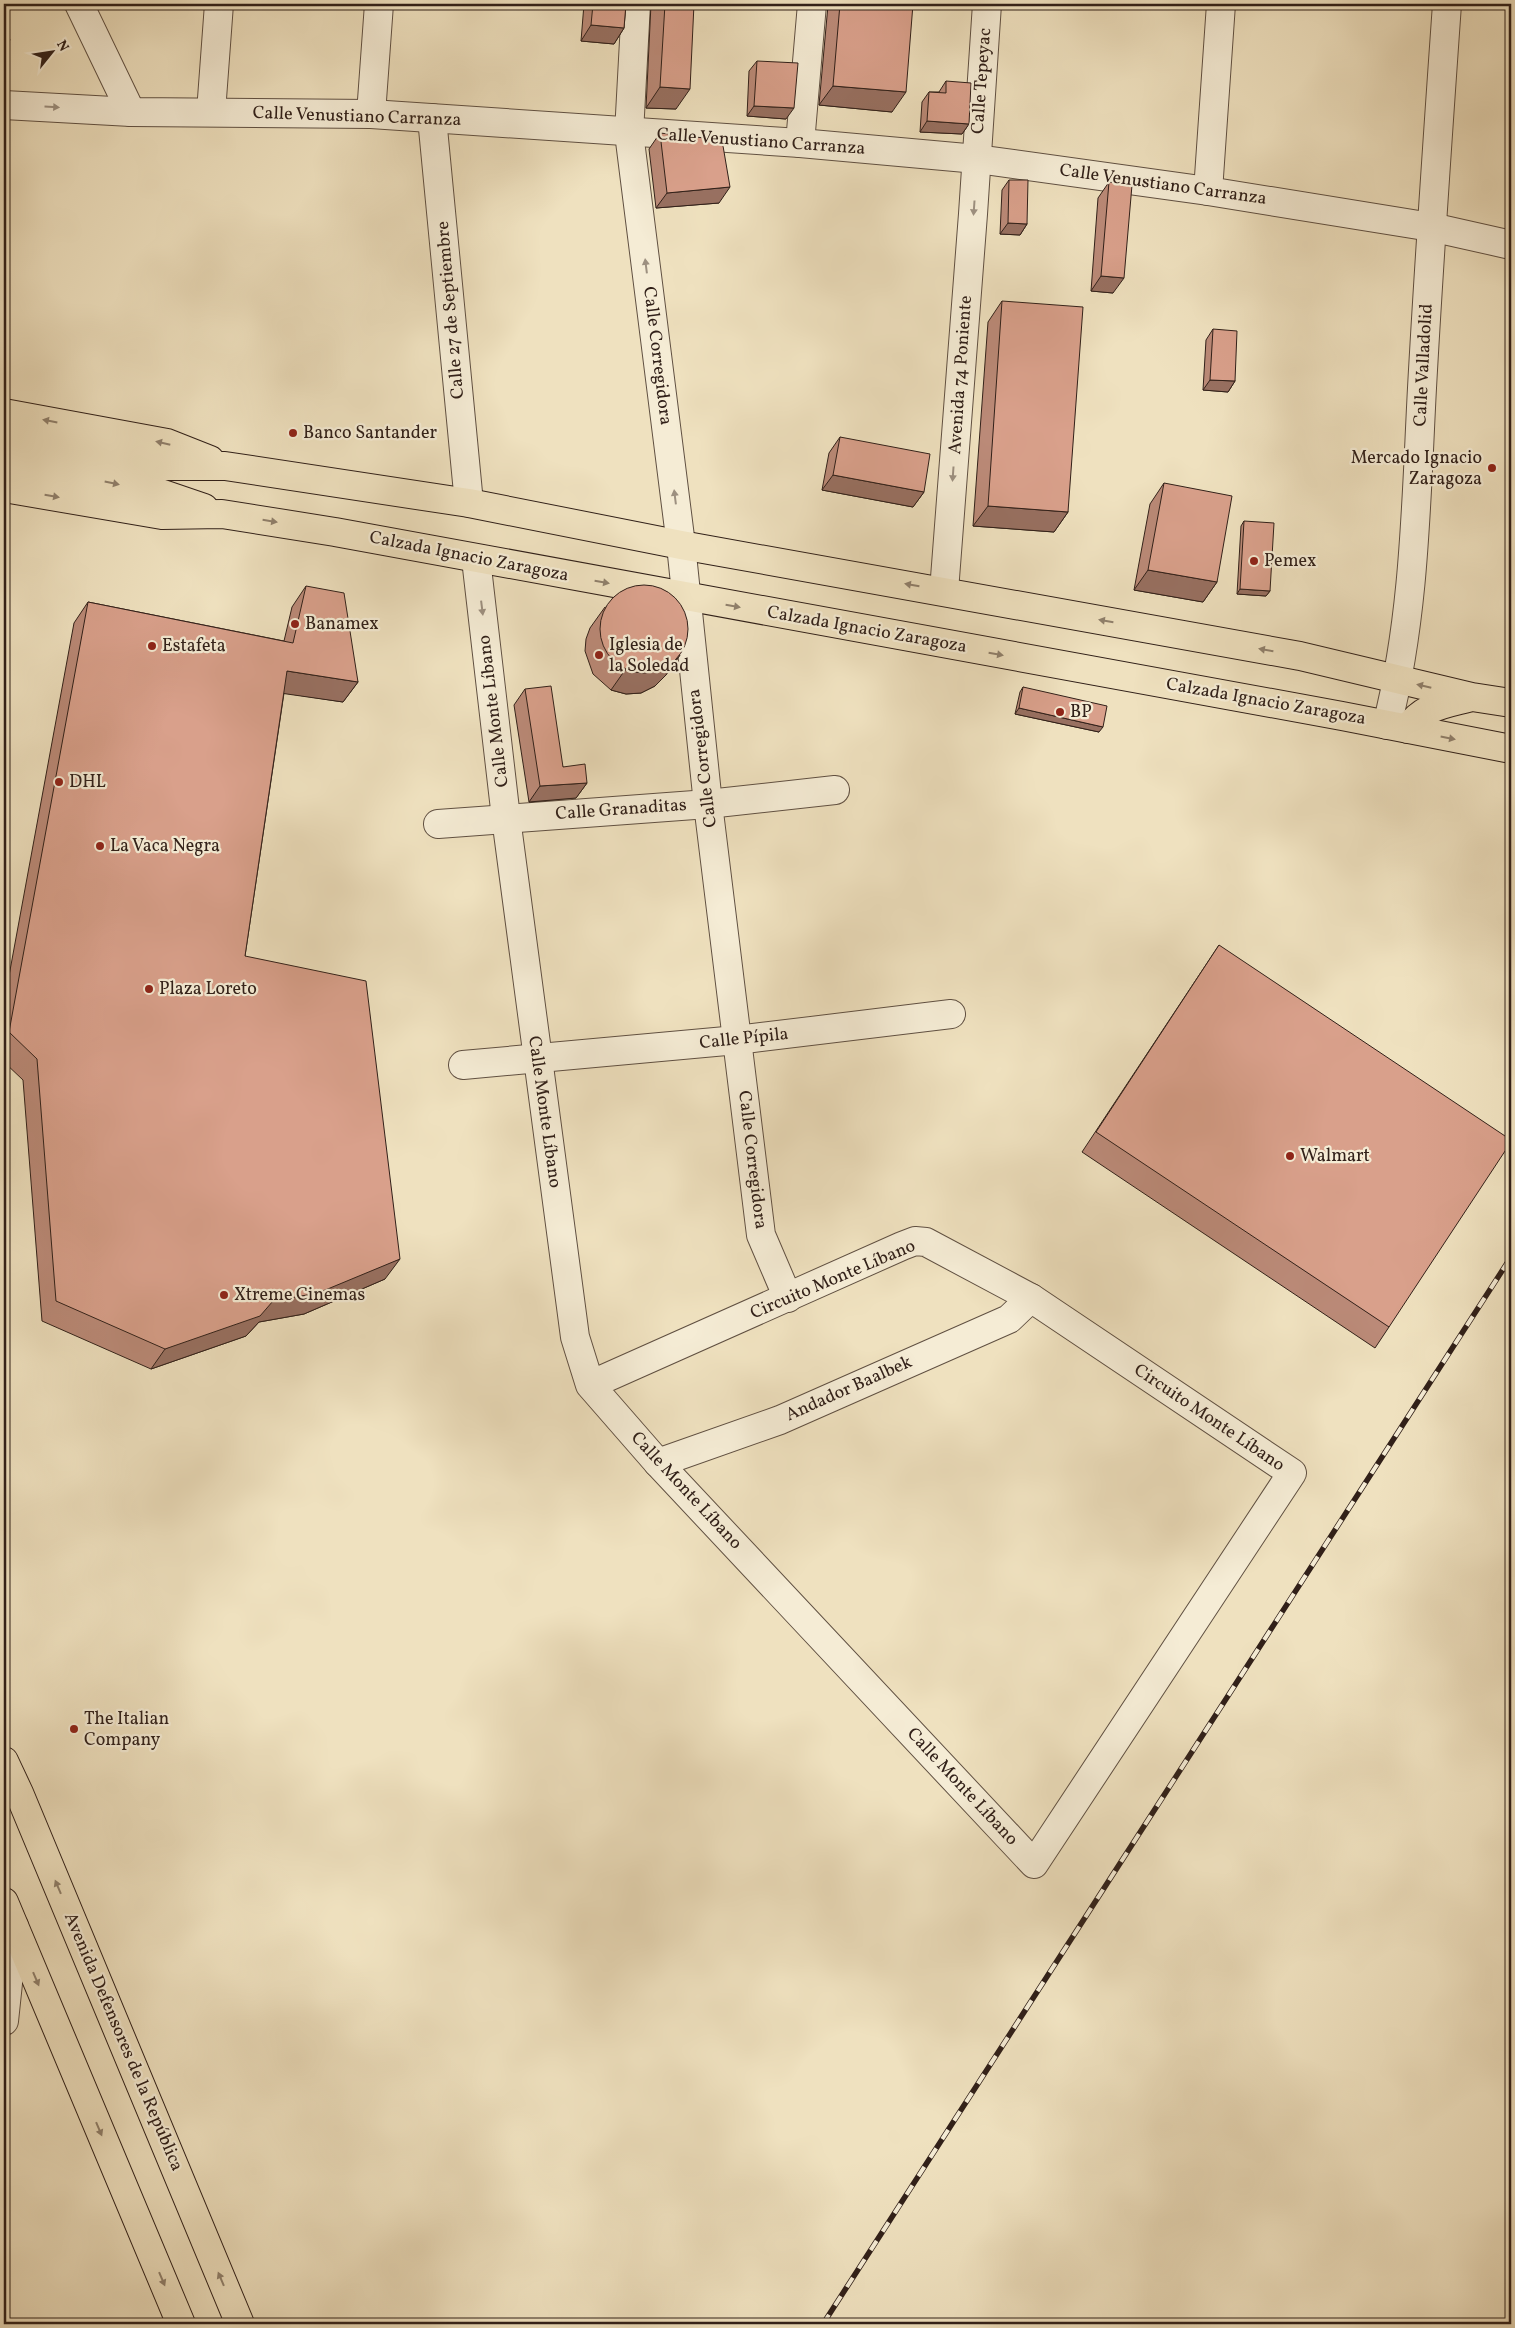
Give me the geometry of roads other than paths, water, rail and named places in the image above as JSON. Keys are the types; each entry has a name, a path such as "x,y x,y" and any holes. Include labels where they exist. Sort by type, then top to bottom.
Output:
{"main road":[{"name":"Calzada Ignacio Zaragoza","path":"4,413 167,444 225,466"},
{"name":"Calzada Ignacio Zaragoza","path":"4,436 33,454 222,514 335,532 1511,749"},
{"name":"Calzada Ignacio Zaragoza","path":"4,461 33,454 164,466 225,466 469,503 681,545 1300,656 1472,697 1511,703"},
{"name":"Calzada Ignacio Zaragoza","path":"4,488 162,515 222,514"},
{"path":"1397,727 1426,711 1472,697"},
{"name":"Avenida Defensores de la República","path":"4,1761 240,2324"},
{"path":"9,1914 181,2324"}],"street":[{"path":"79,4 131,112"},
{"path":"211,112 219,4"},
{"path":"371,114 379,4"},
{"name":"Calle Corregidora","path":"636,4 629,133 681,545 708,804 761,1235 788,1298"},
{"path":"800,143 812,4"},
{"name":"Calle Tepeyac","path":"977,159 987,4"},
{"path":"1208,191 1220,4"},
{"name":"Calle Valladolid","path":"1397,727 1399,680 1412,583 1431,227 1448,4"},
{"name":"Calle Venustiano Carranza","path":"4,105 131,112 371,114 629,133 800,143 977,159 1208,191 1431,227 1511,245"},
{"name":"Calle 27 de Septiembre","path":"432,118 469,503"},
{"name":"Avenida 74 Poniente","path":"944,591 977,159"},
{"name":"Calle Monte Líbano","path":"476,559 506,818 575,1337 590,1384 658,1463 1034,1864 1292,1473"},
{"name":"Calle Granaditas","path":"438,824 708,804 835,790"},
{"name":"Calle Pípila","path":"463,1066 737,1040 951,1014"},
{"name":"Circuito Monte Líbano","path":"590,1384 915,1241 926,1242 1030,1298 1292,1473"},
{"name":"Andador Baalbek","path":"658,1463 780,1420 1009,1319 1030,1298"},
{"path":"4,2021 9,1914"}],"railway":[{"path":"823,2324 1511,1257"}],"place":[{"name":"Banco Santander","path":"293,433"},
{"name":"Mercado Ignacio Zaragoza","path":"1492,468"},
{"name":"Pemex","path":"1254,561"},
{"name":"Banamex","path":"295,624"},
{"name":"Estafeta","path":"152,646"},
{"name":"Iglesia de la Soledad","path":"599,655"},
{"name":"BP","path":"1060,712"},
{"name":"DHL","path":"59,782"},
{"name":"La Vaca Negra","path":"100,846"},
{"name":"Plaza Loreto","path":"149,989"},
{"name":"Walmart","path":"1290,1156"},
{"name":"Xtreme Cinemas","path":"224,1295"},
{"name":"The Italian Company","path":"74,1729"}]}
